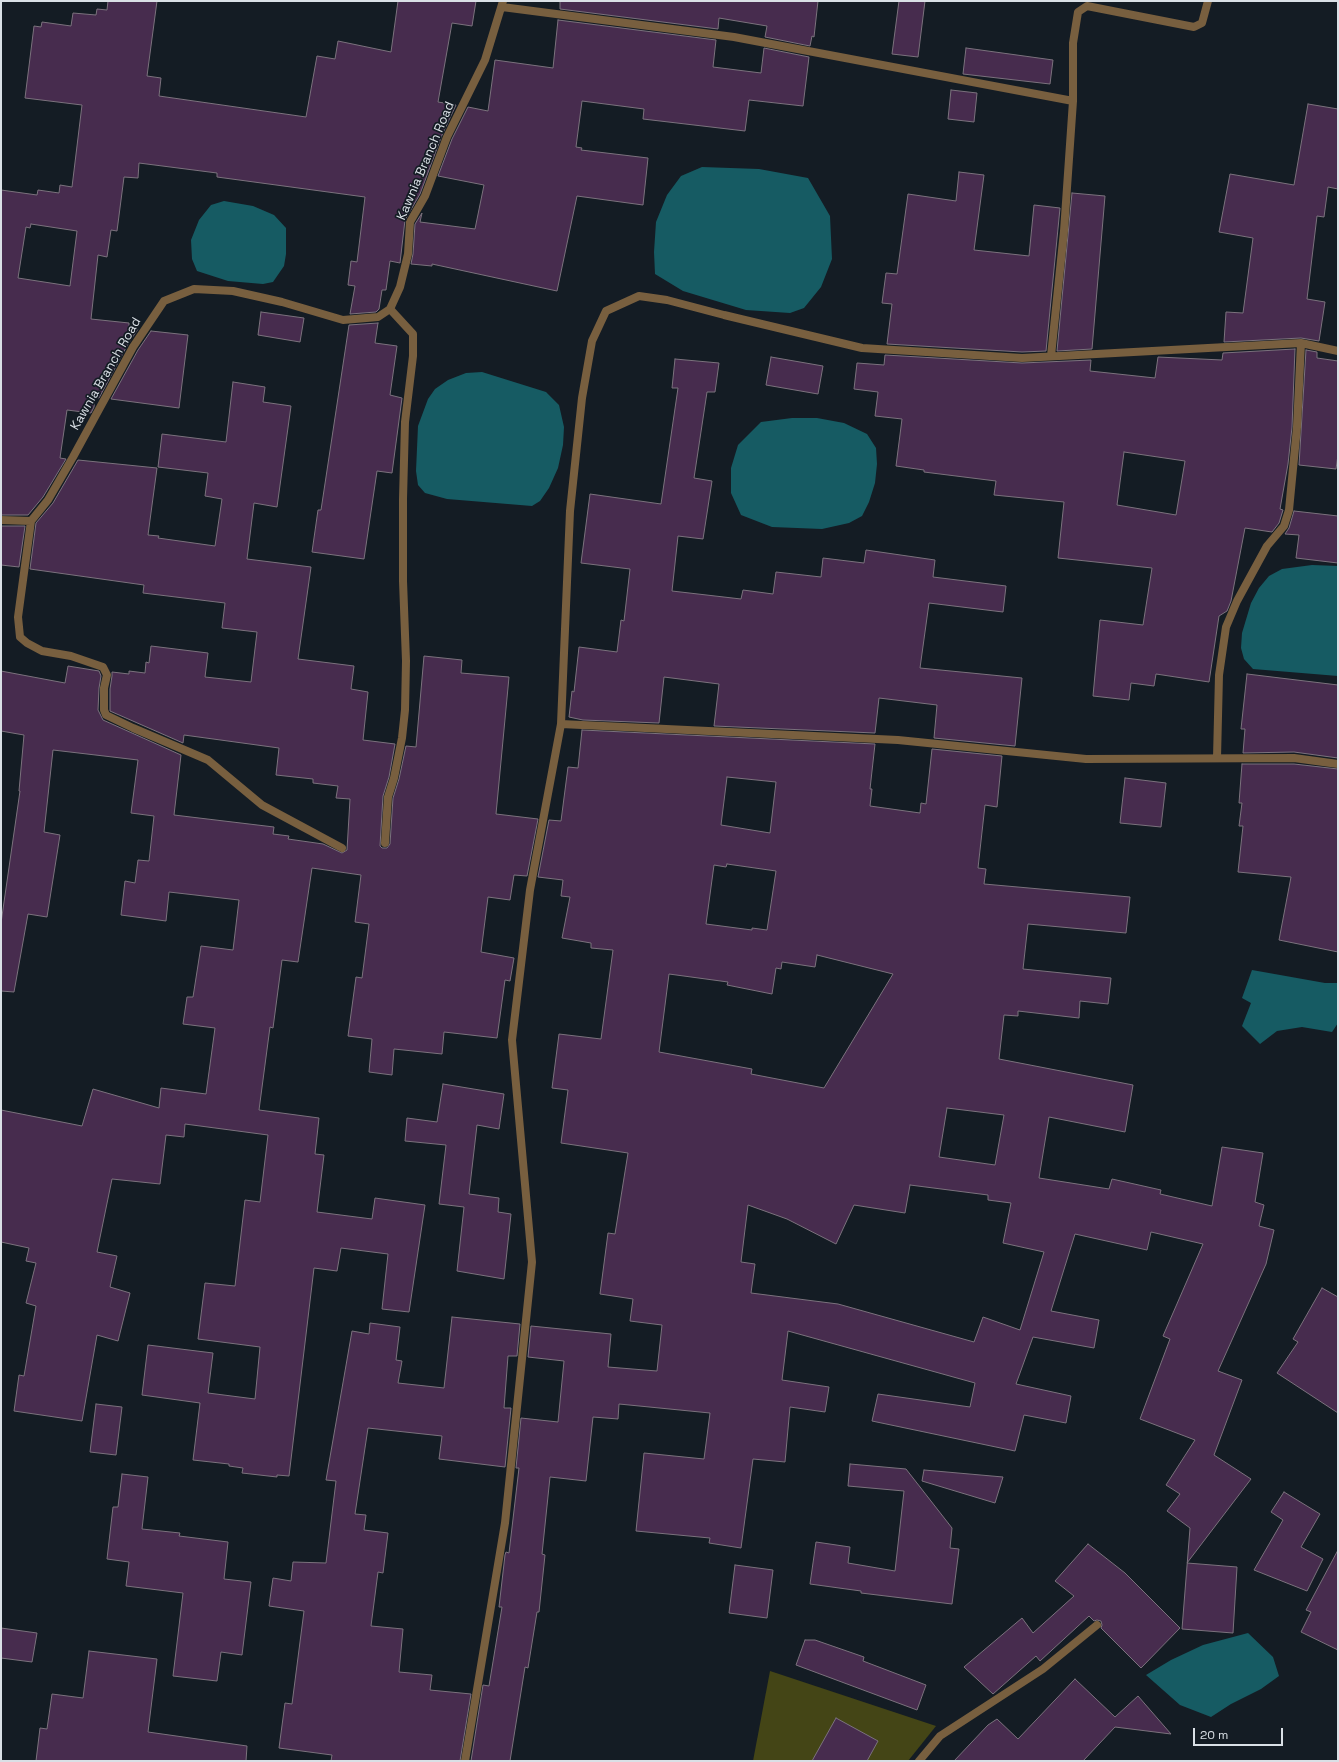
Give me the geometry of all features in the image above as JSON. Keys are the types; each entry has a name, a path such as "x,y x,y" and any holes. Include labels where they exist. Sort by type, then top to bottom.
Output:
{"street":[{"path":"1051,356 1064,231 1073,101 1073,43 1078,12 1087,6 1194,27 1202,23 1208,1"},
{"path":"503,4 734,37 1073,101"},
{"name":"Kawnia Branch Road","path":"32,521 48,500 73,457 132,347 164,300 194,289 233,291 282,302 343,320 378,317 390,309 400,287 408,254 410,222 425,196 447,137 485,60 503,4"},
{"path":"465,1761 505,1523 532,1262 512,1040 530,890 561,724 570,511 582,398 592,341 606,311 639,296 667,300 724,316 862,348 1022,358 1301,343 1338,351"},
{"path":"384,843 388,797 394,778 402,738 405,710 406,661 403,581 403,499 405,422 413,334 390,309"},
{"path":"1217,758 1219,674 1226,627 1237,601 1267,546 1284,526 1289,510 1297,427 1301,343"},
{"path":"1,520 32,521 18,617 18,630 20,637 27,643 42,651 76,657 103,667 107,675 104,688 104,710 106,715 208,760 262,805 342,848"},
{"path":"561,724 898,740 1086,759 1294,758 1338,764"},
{"path":"919,1761 940,1736 1043,1669 1097,1625"}],"shaded area":[{"path":"770,1671 936,1726 908,1761 753,1761"}],"water":[{"path":"702,167 759,169 808,178 830,216 832,259 821,287 804,308 790,313 746,310 683,291 655,274 654,252 656,222 667,195 681,176"},
{"path":"224,201 253,206 274,215 286,228 286,254 284,266 273,282 263,284 228,281 197,271 192,259 191,240 199,220 211,205"},
{"path":"482,372 546,392 559,405 564,427 563,445 558,468 549,488 540,501 532,506 447,499 425,493 418,485 416,471 418,426 428,399 435,389 448,380 466,373"},
{"path":"792,418 817,418 844,423 867,434 876,448 877,464 875,483 869,502 862,516 849,523 822,529 772,527 741,515 731,493 731,468 738,445 761,422"},
{"path":"1312,565 1338,566 1338,676 1253,669 1244,659 1241,648 1242,633 1251,603 1259,588 1269,576 1282,569"},
{"path":"1252,970 1325,983 1338,983 1338,1023 1332,1032 1302,1027 1277,1031 1260,1044 1242,1026 1251,1003 1242,998"},
{"path":"1248,1633 1273,1657 1279,1676 1261,1689 1231,1704 1211,1717 1180,1705 1146,1675 1171,1660 1203,1645"}],"building":[{"path":"108,1 157,1 147,76 161,78 159,96 306,117 317,56 335,59 338,41 391,52 398,1 476,1 472,26 452,23 438,102 456,105 442,135 420,194 405,220 400,263 390,261 386,290 382,290 379,309 376,312 350,314 355,286 348,285 351,261 357,262 365,197 217,177 217,173 139,163 138,178 124,177 117,231 111,230 107,257 98,255 91,319 129,323 129,328 138,329 128,344 99,398 95,397 94,407 91,413 67,410 60,458 66,459 43,497 28,515 1,515 1,190 37,195 38,190 59,193 60,185 72,187 82,105 25,98 34,26 41,27 42,22 71,26 73,13 96,15 97,9 107,10","holes":["31,224 77,231 70,286 18,278 26,227 30,228"]},
{"path":"560,1 818,1 814,37 812,36 810,46 765,37 767,26 719,18 718,29 560,9"},
{"path":"899,1 925,1 918,57 892,54"},
{"path":"558,20 716,40 713,67 761,73 764,48 809,57 803,106 749,100 745,131 643,119 644,109 582,101 576,147 582,148 581,150 648,158 643,205 577,196 557,291 432,264 432,266 411,264 415,224 422,213 420,222 475,229 484,185 438,176 452,139 468,107 488,111 495,60 553,68"},
{"path":"966,48 1053,60 1050,84 963,74"},
{"path":"951,90 977,93 974,122 948,119"},
{"path":"1308,104 1338,109 1338,189 1328,187 1324,217 1317,216 1307,299 1325,302 1319,341 1301,338 1224,342 1226,312 1243,313 1253,238 1219,232 1230,174 1294,185"},
{"path":"959,172 984,175 974,250 1029,256 1034,205 1060,208 1046,351 1022,352 887,344 892,304 882,303 886,273 897,274 908,194 956,201"},
{"path":"1072,193 1105,196 1092,349 1057,351"},
{"path":"261,312 304,318 300,342 258,335"},
{"path":"378,323 375,343 397,346 390,395 402,398 392,473 377,471 364,559 312,552 318,510 321,510 349,325"},
{"path":"151,331 188,335 179,408 111,399 138,350"},
{"path":"1295,349 1292,427 1288,464 1280,509 1283,510 1279,523 1272,532 1245,528 1231,601 1227,611 1219,616 1209,682 1156,674 1154,686 1131,683 1129,700 1093,696 1100,620 1143,625 1152,568 1058,558 1064,502 994,495 996,481 924,472 924,470 896,466 902,419 875,416 878,392 854,389 857,363 884,365 885,355 1022,363 1091,360 1090,371 1155,378 1158,357 1222,360 1223,353","holes":["1124,452 1185,461 1176,515 1117,505"]},
{"path":"1306,350 1317,352 1317,358 1338,361 1338,455 1336,469 1299,465"},
{"path":"771,357 823,366 818,394 766,385"},
{"path":"675,359 719,363 715,392 707,392 694,478 712,481 703,539 678,536 672,591 741,599 743,590 773,594 776,572 821,577 823,558 864,563 866,550 935,560 933,577 1006,586 1003,612 929,603 920,668 1022,678 1015,746 934,738 937,705 879,698 875,733 714,726 719,684 664,677 659,723 583,720 569,717 572,691 574,692 579,647 617,652 621,620 624,621 630,569 581,563 590,494 661,504 678,388 672,388"},
{"path":"233,382 265,387 263,402 291,406 277,507 254,503 247,559 311,567 298,659 354,666 351,689 368,692 363,740 395,744 389,777 383,796 380,846 382,848 387,848 390,844 393,798 399,779 406,746 416,747 424,656 462,660 461,673 509,677 496,814 538,819 527,876 514,875 510,900 488,897 481,952 514,958 510,981 505,980 497,1038 444,1032 442,1054 394,1049 392,1075 369,1072 372,1039 348,1036 356,977 362,978 369,924 355,922 361,875 312,868 298,962 282,960 273,1028 270,1027 259,1110 319,1118 315,1154 324,1155 317,1212 372,1219 375,1198 425,1205 409,1312 382,1309 388,1254 341,1248 337,1271 314,1268 289,1476 277,1475 277,1477 242,1473 243,1468 229,1466 229,1464 193,1460 200,1403 142,1395 148,1345 213,1353 208,1393 255,1399 260,1347 198,1339 205,1283 235,1286 245,1200 260,1202 268,1135 185,1124 184,1137 166,1135 160,1184 112,1179 97,1252 117,1256 110,1287 130,1293 118,1341 97,1335 82,1421 14,1411 19,1375 24,1376 36,1306 26,1303 36,1263 26,1261 29,1248 1,1242 1,1110 82,1126 93,1089 159,1108 161,1088 206,1094 215,1028 183,1024 187,997 193,997 201,946 233,950 239,900 169,892 166,921 121,915 125,881 135,883 138,860 149,861 154,816 131,813 138,760 53,750 44,832 60,835 47,917 28,914 14,992 1,991 1,923 20,791 24,735 1,731 1,671 65,683 68,666 99,671 101,676 98,710 103,720 181,755 174,815 274,827 273,834 289,836 288,839 323,844 342,853 347,850 350,799 336,798 338,786 313,783 313,779 276,775 279,748 184,735 183,743 110,711 112,672 129,674 129,671 145,673 146,662 149,663 151,646 208,653 205,677 251,682 257,632 222,628 225,603 143,593 144,585 30,569 36,523 53,503 78,460 157,468 148,535 159,536 158,538 215,546 222,499 205,496 208,473 158,467 162,434 226,442"},
{"path":"1294,511 1338,516 1338,563 1296,558 1299,535 1285,534 1289,528"},
{"path":"1,526 25,526 19,567 1,565"},
{"path":"1247,674 1338,685 1338,758 1294,752 1243,753 1245,729 1241,729"},
{"path":"582,730 875,744 870,789 872,789 870,806 920,813 921,803 926,804 932,749 1002,756 997,807 985,805 978,868 986,869 984,884 1130,897 1126,933 1028,924 1023,969 1111,978 1108,1004 1080,1001 1079,1018 1018,1011 1018,1016 1004,1015 999,1059 1133,1085 1125,1132 1049,1117 1039,1178 1109,1189 1112,1179 1161,1190 1160,1194 1212,1206 1222,1147 1263,1153 1255,1202 1264,1205 1259,1226 1274,1230 1266,1264 1218,1371 1242,1380 1214,1455 1251,1479 1187,1563 1190,1528 1167,1511 1180,1494 1166,1485 1195,1440 1140,1419 1170,1339 1163,1336 1203,1244 1151,1232 1147,1250 1075,1234 1051,1311 1099,1320 1094,1348 1033,1337 1016,1384 1071,1396 1066,1423 1024,1415 1015,1451 872,1421 878,1394 970,1407 975,1383 788,1331 782,1380 829,1387 825,1412 790,1407 785,1462 753,1459 741,1548 709,1543 710,1538 636,1531 644,1453 704,1459 710,1413 619,1404 618,1419 593,1417 586,1481 550,1477 542,1554 545,1555 539,1612 537,1612 528,1668 525,1667 510,1761 471,1761 483,1685 489,1686 502,1607 499,1607 505,1555 506,1552 509,1553 519,1468 516,1468 521,1418 558,1422 564,1361 528,1357 531,1326 611,1334 608,1367 657,1371 662,1325 630,1321 633,1299 600,1294 608,1233 615,1234 628,1153 561,1143 568,1090 552,1088 559,1034 601,1039 613,950 591,948 591,943 562,938 570,897 561,896 563,880 538,877 549,820 561,821 568,767 578,768","holes":["727,777 776,782 770,833 721,825","727,864 776,871 767,930 752,928 752,930 706,924 714,865 726,867","817,955 893,974 824,1088 751,1074 752,1069 659,1052 669,974 728,982 727,985 772,994 776,968 781,969 782,962 815,967","947,1108 1004,1115 995,1165 939,1157","910,1185 988,1195 988,1200 1011,1203 1003,1243 1044,1252 1020,1330 983,1317 974,1342 838,1304 751,1293 755,1264 741,1262 748,1205 787,1219 836,1244 854,1205 905,1213"]},
{"path":"1242,764 1294,764 1338,769 1338,952 1279,940 1291,877 1238,872 1243,826 1239,826 1242,803 1239,803"},
{"path":"1125,778 1166,783 1161,827 1120,823"},
{"path":"443,1084 504,1094 499,1129 477,1125 469,1194 499,1198 498,1212 511,1214 504,1279 457,1271 464,1207 439,1204 446,1145 405,1141 407,1118 437,1122"},
{"path":"1322,1288 1338,1297 1338,1413 1277,1373 1298,1342 1293,1339"},
{"path":"452,1317 520,1324 517,1356 508,1356 504,1408 511,1408 505,1467 439,1459 442,1436 368,1428 355,1514 366,1515 364,1530 388,1533 383,1573 378,1572 371,1626 403,1629 399,1672 432,1675 430,1690 471,1694 460,1761 331,1761 332,1755 279,1748 285,1703 292,1704 304,1611 269,1606 273,1578 291,1581 293,1562 326,1563 336,1481 326,1480 352,1331 369,1334 370,1323 400,1327 396,1360 402,1361 398,1383 444,1388"},
{"path":"96,1404 122,1407 116,1455 90,1452"},
{"path":"850,1464 906,1469 952,1528 950,1548 959,1549 952,1604 861,1593 861,1591 810,1584 816,1542 850,1547 848,1563 895,1571 904,1491 848,1486"},
{"path":"924,1470 1003,1477 995,1503 922,1481"},
{"path":"122,1474 148,1477 142,1529 180,1533 179,1536 228,1542 224,1579 251,1582 242,1655 221,1652 217,1681 173,1676 183,1593 126,1586 129,1562 107,1559 113,1507 118,1507"},
{"path":"1284,1492 1320,1514 1301,1547 1323,1559 1307,1591 1254,1570 1283,1520 1271,1512"},
{"path":"1088,1544 1125,1573 1180,1628 1141,1668 1101,1628 1101,1621 1094,1621 1089,1616 1040,1661 1036,1656 993,1694 964,1667 1022,1618 1033,1633 1074,1596 1055,1581"},
{"path":"1338,1550 1338,1650 1301,1632 1311,1612 1306,1610"},
{"path":"1187,1563 1237,1567 1233,1633 1182,1629"},
{"path":"735,1565 773,1570 767,1618 729,1613"},
{"path":"1,1628 37,1633 32,1662 1,1658"},
{"path":"805,1640 815,1640 864,1657 863,1661 926,1685 917,1710 796,1665"},
{"path":"89,1651 157,1659 148,1732 247,1746 246,1761 36,1761 40,1728 47,1729 52,1694 83,1698"},
{"path":"1075,1679 1115,1717 1138,1696 1171,1734 1115,1727 1083,1761 954,1761 988,1725 997,1719 1018,1739"},
{"path":"836,1718 878,1741 867,1761 812,1761"}]}
